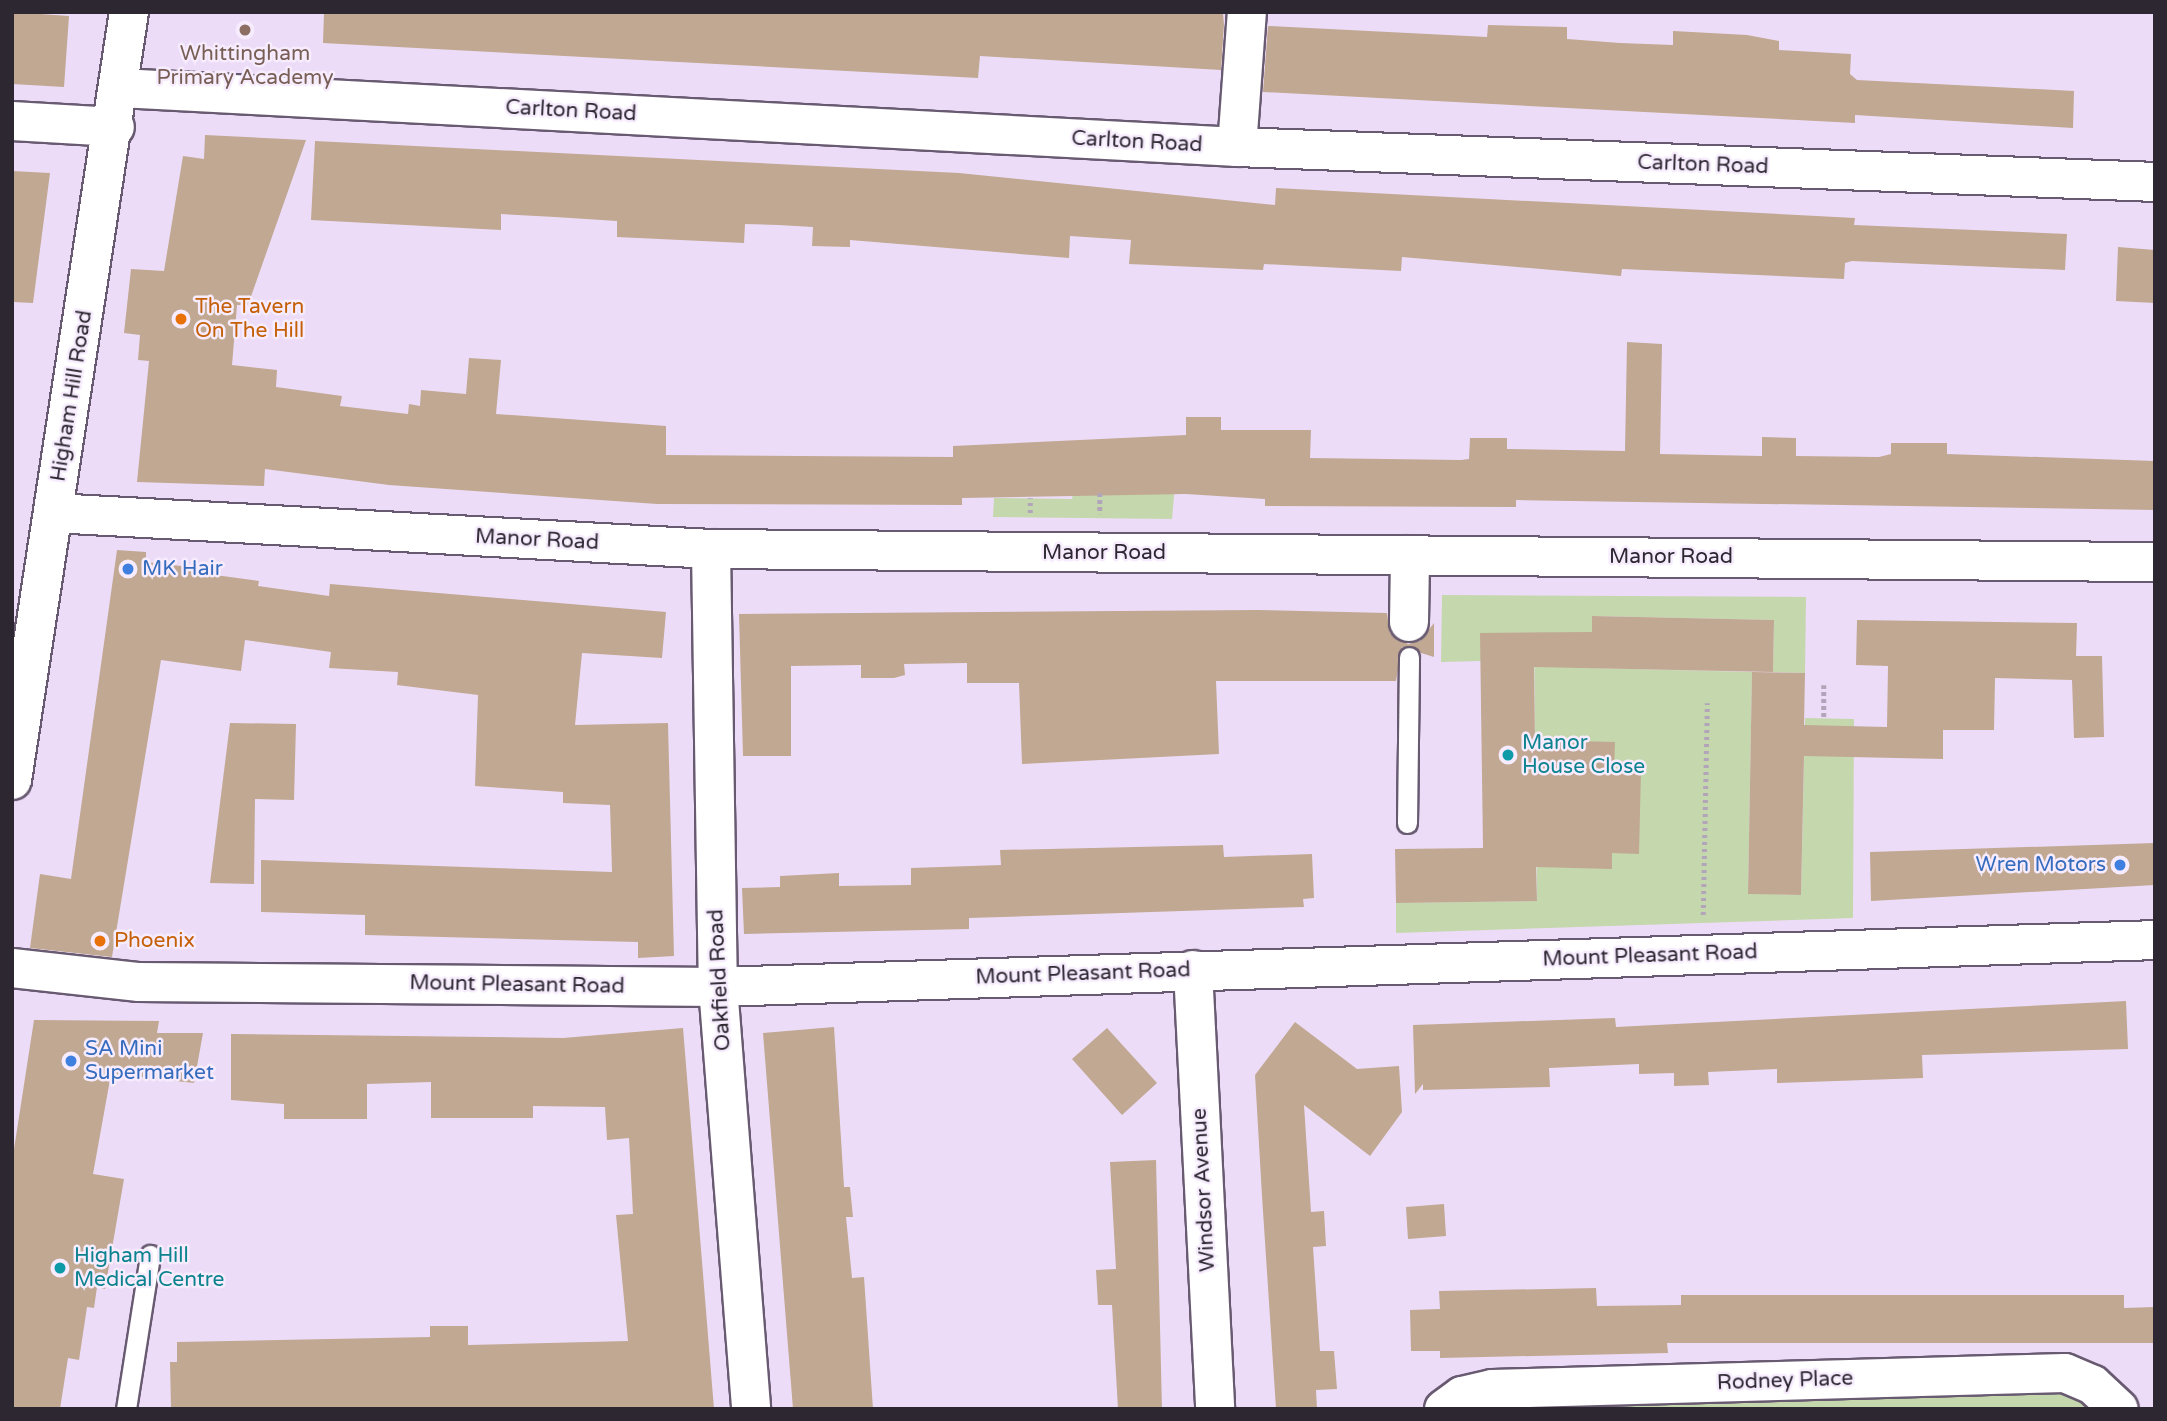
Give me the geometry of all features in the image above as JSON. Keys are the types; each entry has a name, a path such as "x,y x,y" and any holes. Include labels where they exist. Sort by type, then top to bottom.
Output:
{"street":[{"name":"Higham Hill Road","path":"12,780 23,642 54,513 116,127 130,12"},
{"path":"1237,147 1247,12"},
{"name":"Carlton Road","path":"120,88 1237,147 2155,182"},
{"path":"12,121 116,127"},
{"name":"Manor Road","path":"54,513 711,549 2155,562"},
{"name":"Oakfield Road","path":"711,549 718,987 751,1409"},
{"path":"1409,640 1410,555"},
{"name":"Mount Pleasant Road","path":"12,968 139,982 718,987 2155,940"},
{"name":"Windsor Avenue","path":"1193,970 1215,1409"},
{"name":"Rodney Place","path":"1444,1409 1462,1396 1492,1389 2065,1373 2093,1385 2119,1409"}],"lane":[{"path":"1407,823 1409,640"},
{"path":"125,1409 150,1255"}],"path":[{"path":"1824,685 1824,719"},
{"path":"1703,954 1707,702"}],"green space":[{"path":"1175,485 1172,519 993,517 994,498 1072,499 1073,493"},
{"path":"1442,595 1806,597 1805,673 1773,672 1774,620 1593,616 1591,668 1752,672 1748,893 1801,895 1805,718 1854,719 1853,918 1396,933 1396,903 1537,901 1534,633 1481,661 1441,662"},
{"path":"2059,1389 2097,1409 1480,1409 1510,1404"}],"building":[{"path":"12,12 69,16 64,87 12,84"},
{"path":"324,12 1198,12 1223,14 1224,24 1221,70 980,56 978,78 323,43"},
{"path":"1488,25 1567,27 1567,39 1620,43 1673,45 1673,31 1747,35 1779,41 1779,50 1851,54 1850,74 1857,80 2074,91 2073,128 1855,115 1855,123 1263,92 1268,26 1487,37"},
{"path":"205,135 306,140 248,305 237,305 232,365 277,370 276,387 342,396 340,406 408,414 409,404 420,406 421,390 466,394 469,358 501,360 496,414 666,426 666,455 953,457 953,446 1186,435 1186,417 1221,417 1221,430 1311,430 1310,458 1461,460 1469,459 1470,438 1507,438 1507,449 1625,451 1627,342 1662,344 1660,454 1762,456 1762,437 1796,438 1796,456 1879,457 1891,454 1891,443 1947,443 1947,454 2155,461 2155,510 1516,500 1516,507 1265,506 1265,499 1186,494 962,498 962,505 657,504 389,485 265,469 264,486 137,482 149,361 138,360 140,335 124,333 131,269 164,271 183,156 204,159"},
{"path":"315,141 959,173 1275,205 1276,188 1855,218 1854,225 2067,234 2065,270 1852,261 1845,263 1844,279 1622,269 1621,276 1402,257 1401,271 1264,264 1263,270 1129,264 1131,240 1070,236 1069,258 850,240 850,247 812,246 813,227 778,225 745,224 744,243 617,237 617,221 501,214 501,230 311,220"},
{"path":"12,171 50,173 33,303 12,302"},
{"path":"2118,247 2155,250 2155,303 2116,301"},
{"path":"117,550 146,552 146,562 216,570 215,575 259,581 258,586 329,596 330,584 666,612 662,658 582,653 575,725 668,723 674,956 638,958 638,942 365,935 365,915 261,912 261,860 612,872 610,805 563,803 563,792 475,786 478,695 397,685 398,672 329,668 331,652 245,640 241,671 161,660 112,957 30,948 40,874 71,879"},
{"path":"1257,610 1387,613 1390,633 1408,644 1420,641 1434,623 1434,657 1402,647 1396,681 1216,681 1219,754 1022,764 1019,683 967,683 967,663 904,664 905,675 894,678 861,678 861,665 791,666 791,756 743,756 739,614"},
{"path":"1592,616 1774,620 1773,672 1534,667 1535,740 1615,742 1614,769 1641,770 1639,854 1612,853 1612,869 1536,867 1537,901 1396,903 1395,849 1483,848 1480,633 1592,632"},
{"path":"1857,620 2077,623 2076,656 2102,656 2104,737 2074,738 2072,680 1995,678 1994,730 1943,730 1943,759 1804,756 1801,895 1748,894 1752,672 1805,673 1804,725 1887,727 1888,666 1856,665"},
{"path":"230,723 296,724 294,800 255,799 254,884 210,883"},
{"path":"2155,843 2155,885 1871,901 1870,852"},
{"path":"1223,845 1224,857 1312,854 1314,898 1303,899 1304,907 969,918 969,929 744,934 742,888 780,887 780,876 839,873 839,886 911,885 911,868 1001,865 1000,850"},
{"path":"2126,1001 2128,1049 1922,1055 1923,1078 1777,1083 1777,1069 1708,1072 1709,1085 1674,1086 1674,1073 1639,1074 1639,1064 1549,1068 1550,1087 1423,1090 1423,1084 1415,1094 1413,1025 1615,1018 1616,1027"},
{"path":"34,1020 159,1021 157,1033 203,1033 194,1083 111,1074 93,1174 124,1179 105,1289 97,1287 94,1308 87,1307 79,1360 68,1358 60,1409 12,1409 12,1162"},
{"path":"1295,1022 1357,1069 1399,1066 1402,1112 1370,1156 1304,1105 1311,1212 1324,1211 1326,1246 1313,1247 1320,1351 1334,1351 1337,1389 1316,1390 1317,1409 1276,1409 1255,1075"},
{"path":"834,1027 844,1187 850,1187 853,1217 846,1217 852,1278 864,1277 873,1409 793,1409 763,1033"},
{"path":"683,1028 714,1409 171,1409 170,1362 177,1362 177,1342 430,1337 430,1326 468,1326 468,1345 628,1341 616,1215 633,1214 629,1138 607,1140 605,1107 533,1106 533,1118 431,1118 431,1082 367,1084 367,1119 284,1119 284,1104 231,1100 231,1034 563,1038"},
{"path":"1107,1028 1157,1083 1122,1115 1072,1059"},
{"path":"1156,1160 1162,1409 1118,1409 1112,1305 1098,1305 1096,1270 1116,1269 1110,1162"},
{"path":"1444,1204 1446,1236 1408,1239 1406,1207"},
{"path":"1596,1288 1597,1306 1681,1305 1681,1295 2124,1295 2124,1308 2155,1307 2155,1343 1667,1343 1668,1353 1440,1358 1440,1351 1411,1351 1410,1310 1440,1309 1439,1291"}],"place":[{"name":"Whittingham Primary Academy","path":"245,30"},
{"name":"The Tavern On The Hill","path":"181,319"},
{"name":"MK Hair","path":"128,569"},
{"name":"Manor House Close","path":"1508,755"},
{"name":"Wren Motors","path":"2120,865"},
{"name":"Phoenix","path":"100,941"},
{"name":"SA Mini Supermarket","path":"71,1061"},
{"name":"Higham Hill Medical Centre","path":"60,1268"}]}
